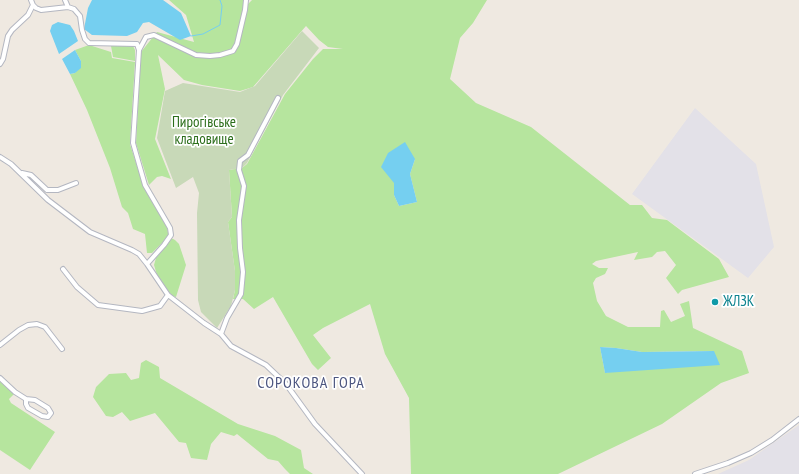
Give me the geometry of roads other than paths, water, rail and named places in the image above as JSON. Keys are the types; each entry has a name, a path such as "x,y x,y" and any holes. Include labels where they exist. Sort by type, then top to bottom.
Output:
{"street":[{"path":"31,0 33,5 41,10 68,6 74,9 80,16 85,40 89,42 137,44 143,42"},
{"path":"65,0 68,6"},
{"path":"139,50 146,37 154,34 196,55 210,56 233,51 237,44 246,0"},
{"path":"0,64 3,59 10,33 28,15 33,5"},
{"path":"137,44 139,50 133,143 145,185 152,199 166,220 171,235 147,264"},
{"path":"0,47 5,48"},
{"path":"221,334 227,318 241,294 243,272 239,220 244,186 239,170 240,161 248,154 278,98"},
{"path":"0,158 11,164 48,200 90,232 139,254 168,295 204,323 221,334 231,346 266,365 276,374 286,384 315,424 362,474"},
{"path":"21,173 31,175 47,190 58,190 76,183"},
{"path":"64,269 77,287 98,305 142,311 160,306 168,295"},
{"path":"0,345 19,330 28,325 37,324 45,327 62,349"},
{"path":"0,378 15,392 26,399 35,400 48,408 51,413 48,417 42,416 28,408 26,399"},
{"path":"695,474 728,463 751,453 772,440 799,419"}],"water":[{"path":"92,0 163,0 181,13 191,36 180,40 149,22 143,23 137,32 127,36 92,35 84,29 88,8"},
{"path":"58,22 70,25 78,41 59,54 50,31 52,25"},
{"path":"75,50 81,61 81,68 75,73 70,74 62,59"},
{"path":"405,142 415,159 410,174 417,202 399,206 394,195 394,183 381,167 388,153"},
{"path":"600,347 642,352 714,351 720,365 605,373"}],"waterway":[{"path":"191,36 203,34 220,25 222,6 220,0"}],"place":[{"name":"ЖЛЗК","path":"715,302"}],"district":[{"name":"СОРОКОВА ГОРА","path":"311,383"}],"park label":[{"name":"Пирогівське кладовище","path":"204,132"}]}
